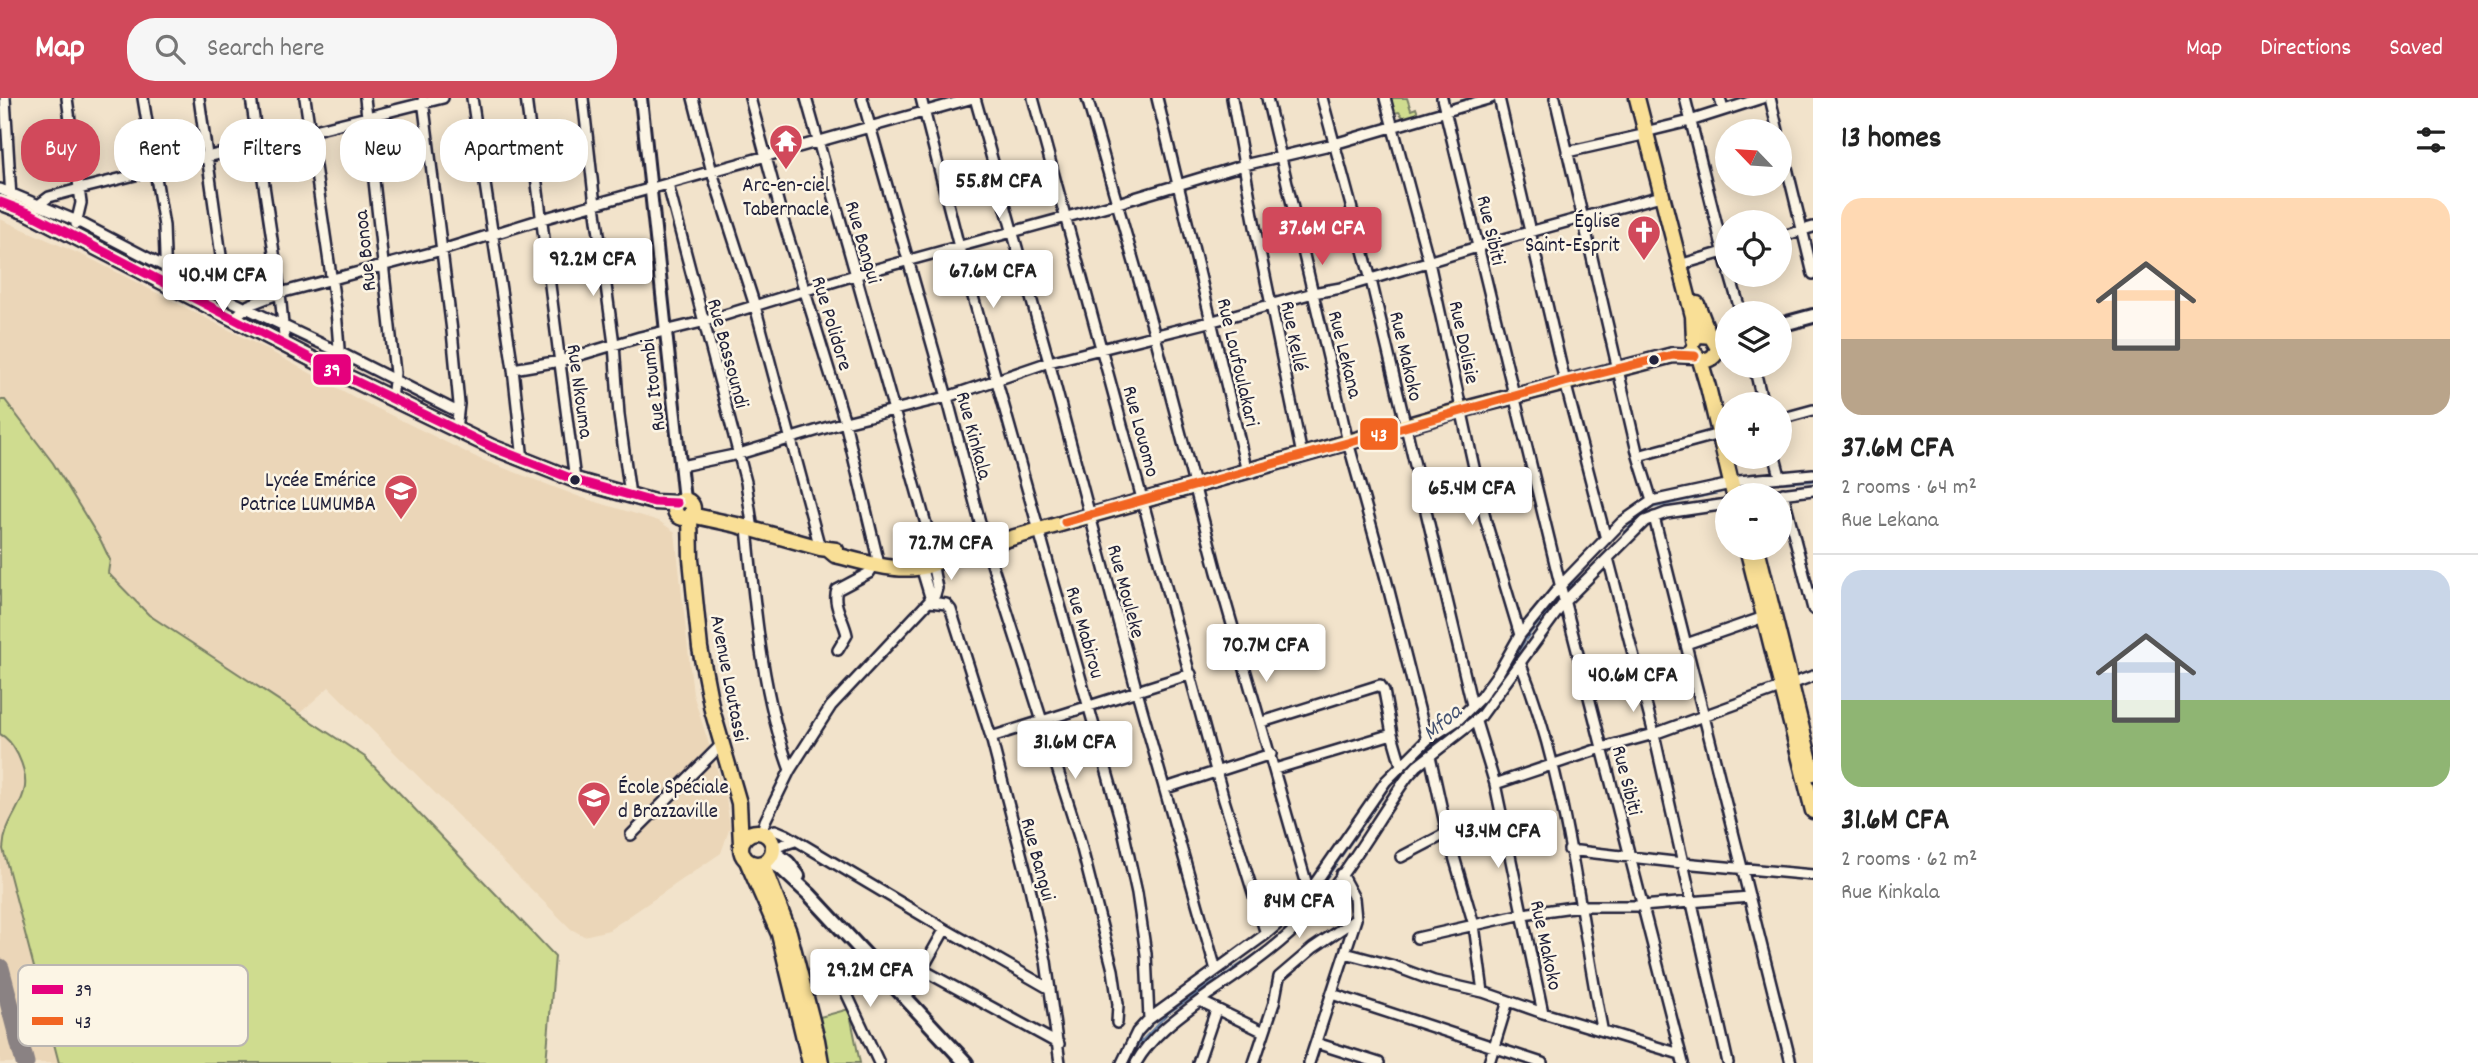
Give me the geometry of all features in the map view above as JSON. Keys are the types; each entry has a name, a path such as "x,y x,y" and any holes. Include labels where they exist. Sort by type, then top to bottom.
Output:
{"main road":[{"path":"1637,98 1650,132 1700,313 1710,336"},
{"path":"1646,98 1661,196 1693,316 1715,376 1717,392"},
{"path":"7,200 34,209 71,236 285,346 523,460 575,480 825,549 835,555 902,569 1461,410 1673,355 1706,350"},
{"path":"1792,322 1813,316"},
{"path":"1706,350 1700,335 1715,336"},
{"name":"Avenue Loutassi","path":"684,510 700,648 712,710 739,803 741,844"},
{"path":"1750,560 1813,773"},
{"path":"1760,560 1813,811"},
{"name":"Avenue Loutassi","path":"739,803 761,832"},
{"path":"810,1063 779,934 747,861 741,854 741,844 746,835 761,832 771,840 768,856 821,1063"},
{"path":"747,861 752,863 768,856"},
{"path":"768,856 809,894 965,1063"}],"street":[{"path":"5,98 7,200"},
{"path":"67,98 81,204 71,236"},
{"path":"143,98 147,119"},
{"path":"199,98 209,156 225,298 230,316 280,293 492,236 542,219 974,98"},
{"path":"251,98 254,119"},
{"path":"305,98 308,119"},
{"name":"Rue Bonoa","path":"365,98 394,381 393,400"},
{"path":"326,128 423,100 443,98"},
{"path":"472,98 513,369 523,460"},
{"name":"Rue Nkouma","path":"526,98 575,480"},
{"path":"583,98 614,344 629,495"},
{"name":"Rue Itoumbi","path":"641,98 684,510"},
{"path":"693,98 712,172 755,306 790,439 825,549"},
{"name":"Rue Polidore","path":"750,98 845,422 876,562"},
{"name":"Rue Bangui","path":"806,98 894,409 931,560 930,601 946,604 951,610 991,737 1030,888 1050,989 1060,1063"},
{"name":"Rue Kinkala","path":"862,98 986,545 1079,837 1113,970 1118,1004 1117,1023"},
{"name":"Rue Mabirou","path":"921,98 959,247 1122,825 1137,893 1146,954 1149,1019"},
{"name":"Rue Mouleke","path":"974,98 1216,970"},
{"name":"Rue Louomo","path":"1033,98 1217,773 1266,934"},
{"path":"1087,98 1155,336 1193,485 1310,892"},
{"name":"Rue Loufoulakari","path":"1157,98 1213,321 1247,472"},
{"name":"Rue Kellé","path":"1232,98 1302,455"},
{"name":"Rue Lekana","path":"1267,98 1348,442 1427,740"},
{"name":"Rue Makoko","path":"1322,98 1371,280 1472,705"},
{"name":"Rue Dolisie","path":"1385,98 1429,262 1486,522 1520,635"},
{"name":"Rue Sibiti","path":"1442,98 1561,586 1682,1058"},
{"path":"513,369 560,361 702,322 855,275 1118,204 1244,165 1334,144 1491,98"},
{"path":"1499,98 1565,382 1606,539"},
{"path":"1555,98 1638,456 1652,501"},
{"path":"1685,98 1715,215"},
{"path":"1720,98 1723,110"},
{"path":"1567,152 1690,121 1762,98"},
{"path":"1770,98 1775,119"},
{"path":"423,100 452,331 458,412 456,430"},
{"path":"205,157 219,154"},
{"path":"34,209 49,197 114,180"},
{"path":"158,182 164,226 166,284"},
{"path":"263,182 280,293 285,346"},
{"path":"317,182 336,310 341,374"},
{"name":"Rue Bassoundi","path":"668,185 751,503 750,529 763,657 778,736 790,770"},
{"path":"0,189 7,200"},
{"path":"1792,192 1813,274"},
{"path":"681,466 739,454 845,422 947,397 1049,362 1371,280 1531,231 1661,196"},
{"path":"34,209 77,221 225,298 458,412"},
{"path":"1792,234 1813,227"},
{"path":"1686,263 1715,255"},
{"path":"1792,416 1813,410"},
{"path":"1638,456 1715,434"},
{"path":"1778,469 1780,476"},
{"path":"1757,483 1780,476 1813,474"},
{"path":"1792,492 1813,490"},
{"path":"1122,1063 1137,1032 1149,1019 1286,918 1310,892 1379,792 1401,765 1427,740 1458,720 1472,705 1499,672 1520,635 1561,586 1634,512 1652,501 1715,492"},
{"path":"1136,1063 1161,1031 1276,946 1300,925 1341,874 1408,776 1476,722 1565,601 1645,521 1666,513 1715,507"},
{"path":"1654,517 1791,1063"},
{"path":"1792,528 1813,608"},
{"path":"1608,558 1654,734 1728,1063"},
{"path":"838,650 847,635 836,604 837,590 869,573 876,562"},
{"path":"930,601 831,706 790,770 761,832 775,831 795,841 1050,989"},
{"path":"1686,644 1765,617"},
{"path":"1520,662 1538,707 1553,764 1602,1028"},
{"path":"991,737 1191,674"},
{"path":"1494,784 1602,748 1654,734 1813,676"},
{"path":"1262,722 1380,685 1384,691 1401,765"},
{"name":"Rue Makoko","path":"1476,722 1494,784 1543,1013"},
{"path":"1275,769 1392,734"},
{"path":"631,835 721,745"},
{"path":"1166,788 1271,754"},
{"path":"1430,757 1447,833 1474,925 1483,992"},
{"path":"1402,857 1447,833"},
{"path":"768,856 795,841"},
{"path":"1569,850 1813,874"},
{"path":"1310,1063 1356,919 1354,898 1341,874"},
{"path":"1417,938 1523,914 1580,906 1642,906 1749,897"},
{"path":"1254,1063 1274,1003 1279,977 1313,948 1356,919"},
{"path":"906,998 945,929"},
{"path":"1345,953 1394,966 1434,981 1483,992 1543,1013 1602,1028 1682,1058"},
{"path":"867,956 849,975 844,988 879,1063"},
{"path":"923,970 1059,1044"},
{"path":"1332,994 1542,1063"},
{"path":"1200,1001 1264,1032"},
{"path":"1489,1063 1508,1001"},
{"path":"1198,1063 1216,1010"},
{"path":"1316,1043 1379,1063"},
{"path":"1340,1063 1344,1052"}],"shaded area":[{"path":"0,219 91,259 356,398 480,459 580,497 659,521 675,532 693,694 726,798 730,827 721,853 609,930 584,936 571,929 329,687 300,713 365,757 555,956 546,1063 0,1063"}],"green space":[{"path":"1391,98 1407,98 1411,110 1416,108 1418,114 1404,118 1399,112 1394,113"},
{"path":"0,400 5,400 53,463 101,541 110,560 108,573 149,615 365,757 555,956 546,1063 59,1063 55,1046 248,1046 248,965 33,965 3,849 9,823 23,794 24,771 18,755 0,734"},
{"path":"849,1009 860,1063 825,1063 820,1017"}],"waterway":[{"name":"Mfoa","path":"1778,483 1813,481"},
{"name":"Mfoa","path":"1647,509 1715,494"},
{"name":"Mfoa","path":"1610,550 1640,515"},
{"name":"Mfoa","path":"1566,590 1596,564"},
{"name":"Mfoa","path":"1281,936 1313,898 1392,783 1483,705 1531,632 1560,597"},
{"name":"Mfoa","path":"1129,1063 1136,1047 1167,1014 1276,940"}],"taxiway":[{"path":"0,968 18,1036"},
{"path":"21,1046 25,1063"}],"transit line":[{"name":"39","path":"0,202 29,213 341,374 492,447 575,480 654,502 677,503"},
{"name":"43","path":"1065,522 1565,382 1673,355 1695,356"}],"place":[{"name":"Arc-en-ciel Tabernacle","path":"786,171"},
{"name":"Église Saint-Esprit","path":"1644,262"},
{"name":"Lycée Emérice Patrice LUMUMBA","path":"401,521"},
{"name":"École Spéciale d Brazzaville","path":"594,828"}]}
